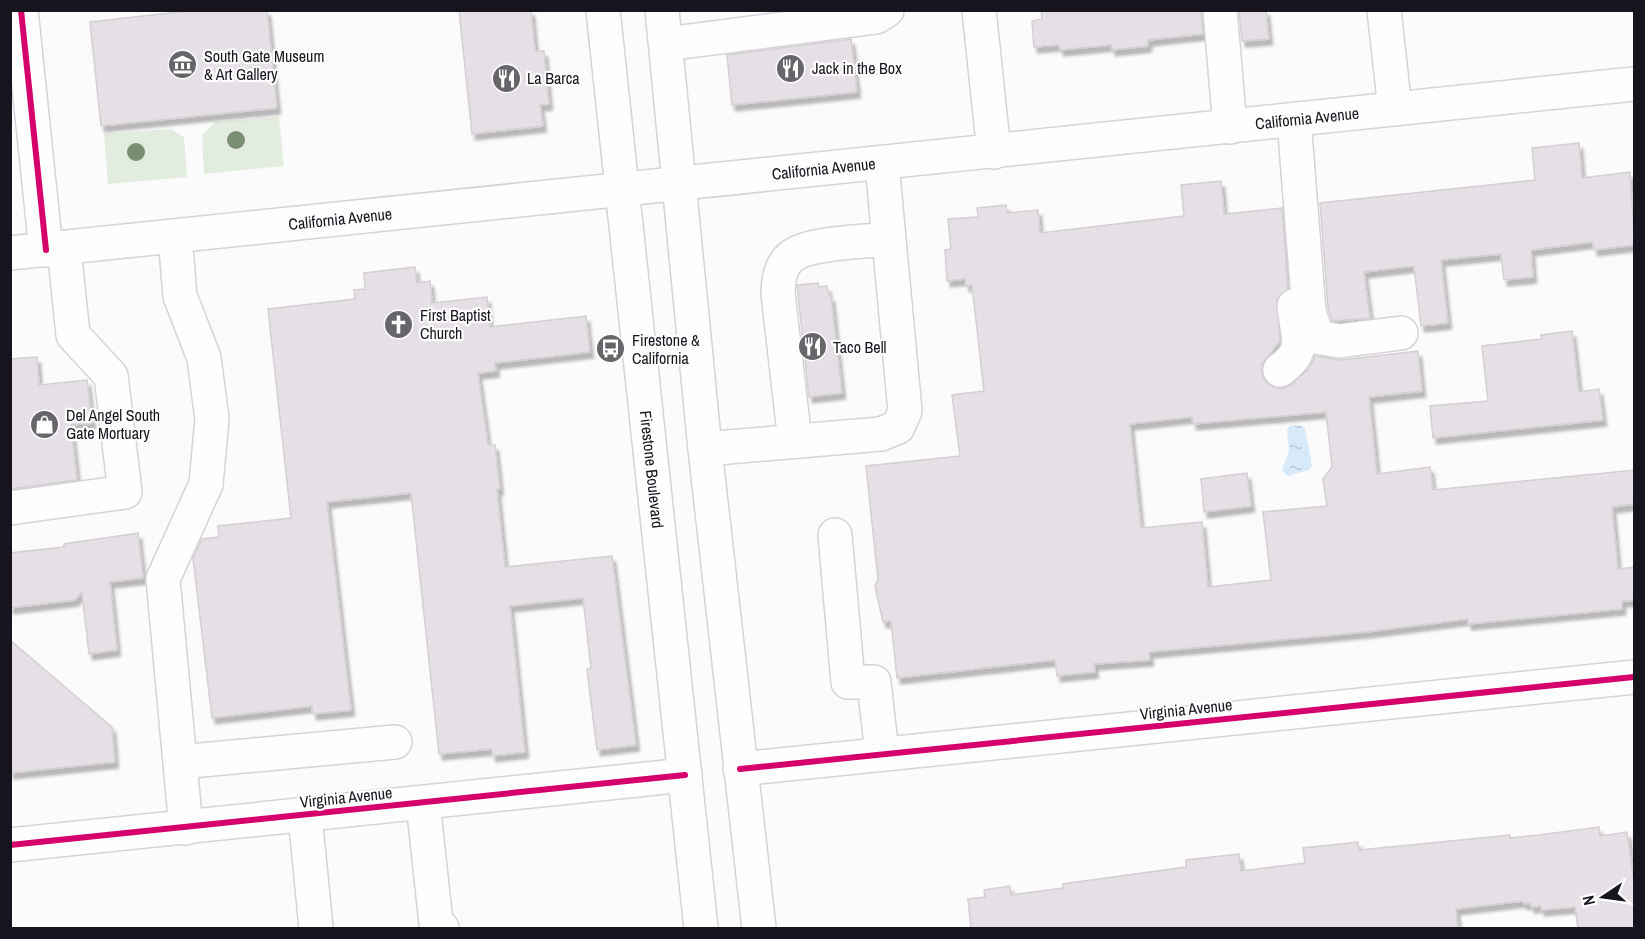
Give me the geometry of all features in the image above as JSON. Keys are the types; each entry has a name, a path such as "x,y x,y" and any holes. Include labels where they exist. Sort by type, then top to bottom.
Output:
{"main road":[{"path":"10,508 125,492 111,376 73,335 55,249 21,10"},
{"name":"Firestone Boulevard","path":"603,10 701,928"},
{"path":"662,10 705,449 759,928"},
{"path":"666,44 876,16 887,10"},
{"path":"979,10 994,152"},
{"path":"1220,10 1230,127"},
{"path":"1384,10 1395,109"},
{"name":"California Avenue","path":"10,253 1635,84"},
{"path":"1285,121 1309,311 1317,337 1339,341 1401,333"},
{"path":"1280,370 1294,360 1299,352 1285,121"},
{"path":"705,449 881,434 898,427 905,411 882,164"},
{"path":"175,236 180,297 204,358 212,419 206,484 163,579 186,828"},
{"path":"795,441 778,294 778,280 783,266 792,256 805,250 888,239"},
{"path":"835,535 848,682 874,682 882,754"},
{"name":"Virginia Avenue","path":"740,768 1635,677"},
{"path":"180,762 395,742"},
{"name":"Virginia Avenue","path":"10,845 685,775"},
{"path":"423,803 436,923 442,928"},
{"path":"305,815 316,928"}],"shaded area":[{"path":"279,117 284,166 204,174 202,135 215,122"},
{"path":"171,129 184,137 187,177 108,184 104,134"}],"water":[{"path":"1300,425 1305,428 1312,466 1309,470 1288,476 1282,470 1289,451 1287,430 1290,426"}],"building":[{"name":"South Gate Museum & Art Gallery","path":"196,10 267,10 277,108 101,126 90,22"},
{"name":"La Barca","path":"459,10 531,10 535,51 544,51 549,104 540,105 543,126 472,134"},
{"path":"1041,10 1201,10 1203,34 1148,40 1148,46 1112,50 1111,45 1060,50 1059,45 1034,47 1032,21 1042,19"},
{"path":"1239,10 1266,10 1269,39 1242,41"},
{"name":"Jack in the Box","path":"851,39 857,92 732,105 727,55"},
{"path":"1579,143 1582,178 1630,172 1635,245 1594,250 1593,242 1531,250 1533,277 1504,280 1501,254 1441,260 1448,323 1421,326 1414,266 1364,272 1370,318 1332,321 1328,307 1320,203 1535,180 1532,148"},
{"path":"1221,181 1224,214 1282,208 1288,289 1277,299 1280,341 1262,364 1262,374 1266,382 1274,388 1282,389 1291,385 1309,368 1315,356 1341,360 1418,351 1422,391 1369,397 1377,474 1430,467 1433,490 1635,470 1635,504 1612,507 1618,569 1635,567 1635,600 1622,601 1622,609 1468,624 1468,619 1366,632 1149,652 1150,660 1094,664 1095,672 1057,676 1055,660 897,678 891,621 883,622 875,586 878,579 866,466 960,456 952,395 984,391 972,285 966,286 965,279 947,281 945,250 951,249 948,219 978,217 977,208 1006,205 1007,213 1038,210 1040,233 1184,216 1181,185","holes":["1326,412 1332,467 1323,479 1327,506 1263,512 1271,580 1208,587 1202,522 1141,528 1130,424 1192,417 1193,424"]},
{"path":"415,267 417,283 430,281 432,303 487,297 490,327 586,316 590,352 495,363 496,371 478,373 488,445 495,445 505,567 612,556 636,745 597,750 587,669 591,668 583,598 510,606 525,752 492,756 492,749 439,754 411,493 327,502 351,710 313,714 312,706 212,718 193,558 202,539 219,537 218,526 291,518 268,309 355,299 354,290 365,289 364,273"},
{"name":"Taco Bell","path":"818,283 819,287 827,286 829,296 831,296 842,393 809,397 797,285"},
{"path":"1572,331 1579,392 1599,389 1603,420 1433,438 1430,406 1488,401 1482,346 1542,339 1541,335"},
{"name":"Del Angel South Gate Mortuary","path":"37,357 39,385 87,380 92,423 71,425 77,480 10,489 10,359"},
{"path":"1247,473 1251,506 1204,512 1201,479"},
{"path":"138,533 143,578 110,582 117,650 89,654 82,592 75,600 10,608 10,553 64,547 64,544"},
{"path":"10,640 112,727 115,762 10,773"},
{"path":"1599,827 1600,836 1627,832 1635,888 1635,928 1578,928 1575,907 1541,910 1541,906 1531,907 1530,903 1524,904 1523,901 1456,909 1458,928 971,928 968,899 985,897 984,890 1010,886 1011,895 1063,888 1063,884 1186,867 1186,860 1239,854 1241,871 1305,863 1303,848 1358,842 1359,850 1510,835 1510,838"}],"cycle path":[{"path":"21,10 46,250"},
{"path":"740,769 1634,677"},
{"path":"10,845 685,775"}],"place":[{"name":"South Gate Museum & Art Gallery","path":"183,65"},
{"name":"Jack in the Box","path":"791,68"},
{"name":"La Barca","path":"506,78"},
{"name":"First Baptist Church","path":"399,324"},
{"name":"Taco Bell","path":"812,347"},
{"name":"Firestone & California","path":"611,349"},
{"name":"Del Angel South Gate Mortuary","path":"45,424"}]}
